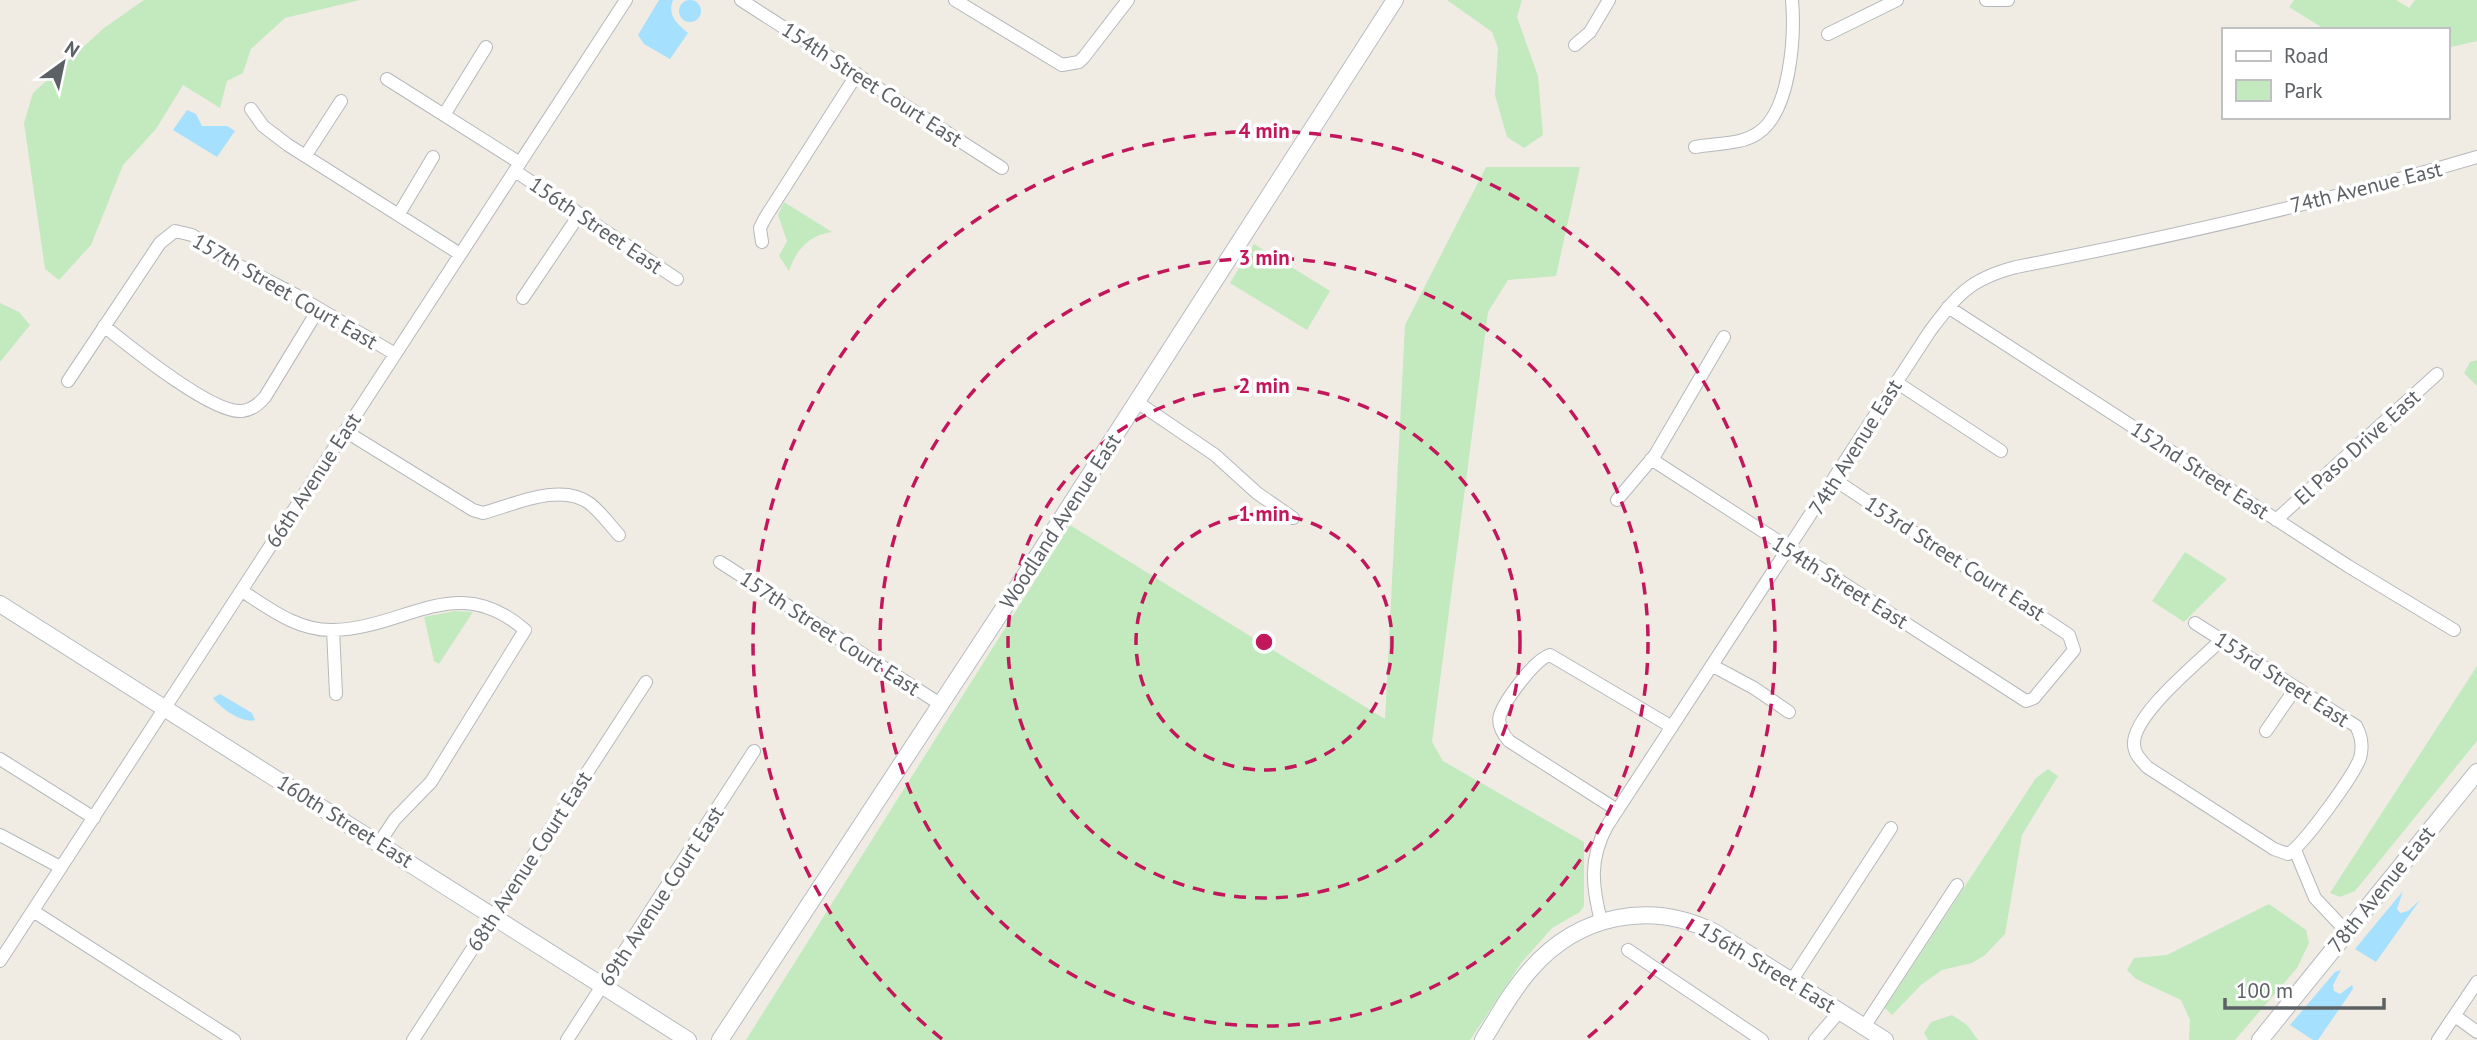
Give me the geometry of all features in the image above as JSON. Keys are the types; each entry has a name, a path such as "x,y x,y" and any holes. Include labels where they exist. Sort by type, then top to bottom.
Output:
{"street":[{"name":"66th Avenue East","path":"0,961 626,0"},
{"name":"154th Street Court East","path":"741,0 1002,167"},
{"path":"956,0 1059,64 1076,63 1084,57 1128,0"},
{"name":"Woodland Avenue East","path":"720,1040 1137,402 1395,0"},
{"path":"1575,45 1590,32 1609,0"},
{"path":"1695,147 1749,137 1759,133 1769,122 1788,74 1794,30 1792,0"},
{"path":"1828,34 1897,0"},
{"path":"1986,0 2008,0"},
{"path":"444,115 486,47"},
{"path":"762,242 760,228 765,218 857,75"},
{"name":"156th Street East","path":"387,79 444,115 579,215 677,279"},
{"path":"306,155 341,101"},
{"path":"251,109 262,126 460,254"},
{"path":"399,214 433,157"},
{"name":"74th Avenue East","path":"1601,921 1592,888 1594,859 1602,835 1616,810 1835,480 1896,382 1959,293 1987,275 2232,221 2395,181 2477,157"},
{"path":"523,298 579,215"},
{"name":"157th Street Court East","path":"104,326 160,243 175,231 192,235 232,262 395,355"},
{"name":"152nd Street East","path":"1948,307 2276,520 2454,630"},
{"path":"68,382 104,326 175,380 221,405 240,411 252,408 265,397 318,310"},
{"path":"1616,500 1651,459 1724,337"},
{"name":"El Paso Drive East","path":"2276,520 2437,374"},
{"path":"1896,382 2001,451"},
{"path":"1137,402 1216,455 1257,493 1293,518"},
{"path":"345,431 473,510 483,513 542,497 573,496 589,503 619,535"},
{"name":"154th Street East","path":"1651,459 1789,550 2029,701"},
{"name":"153rd Street Court East","path":"1835,480 2045,617 2072,639 2074,650 2029,701"},
{"name":"157th Street Court East","path":"720,562 940,704"},
{"path":"242,591 288,620 306,627 333,630 446,604 467,602 487,605 505,613 526,630 431,782 395,819 379,842"},
{"name":"160th Street East","path":"0,604 688,1040"},
{"name":"153rd Street East","path":"2195,623 2356,726 2361,740 2360,758 2295,850"},
{"path":"333,630 336,694"},
{"path":"2221,640 2148,713 2134,745 2135,753 2147,767 2274,849 2288,854 2295,850 2315,898 2347,932"},
{"path":"1616,810 1520,749 1509,741 1500,727 1499,716 1534,664 1545,656 1553,656 1672,727"},
{"path":"1713,666 1754,688 1789,712"},
{"name":"68th Avenue Court East","path":"413,1040 646,682"},
{"path":"2266,731 2295,689"},
{"name":"69th Avenue Court East","path":"568,1040 754,751"},
{"path":"0,759 94,818"},
{"name":"78th Avenue East","path":"2260,1040 2477,772"},
{"path":"1792,980 1891,828"},
{"path":"0,835 60,867"},
{"path":"1864,1027 1957,886"},
{"path":"33,911 234,1040"},
{"name":"156th Street East","path":"1601,921 1647,914 1686,920 1714,932 1885,1040"},
{"path":"1483,1040 1529,971 1548,951 1580,928 1601,921"},
{"path":"1628,950 1762,1040"},
{"path":"2438,1040 2477,982"},
{"path":"1815,1040 1840,1011"},
{"path":"2455,1016 2477,1032"}],"green space":[{"path":"144,0 360,0 285,18 251,49 243,73 227,81 220,108 183,85 156,129 123,165 91,245 59,280 45,269 24,123 33,93 104,28"},
{"path":"1447,0 1522,0 1517,17 1538,76 1543,135 1524,148 1507,137 1495,95 1498,48 1492,32"},
{"path":"2294,0 2396,0 2409,8 2415,0 2477,0 2477,41 2449,48 2449,28 2323,28 2289,7"},
{"path":"1486,167 1580,167 1556,276 1508,280 1488,312 1432,742 1443,761 1584,842 1584,906 1580,912 1552,928 1522,962 1470,1040 746,1040 1070,525 1385,719 1405,325"},
{"path":"784,202 832,232 817,236 804,245 795,256 789,271 779,256 787,241 778,215"},
{"path":"1254,244 1330,291 1307,330 1230,283"},
{"path":"0,303 19,312 30,325 0,362"},
{"path":"2477,360 2477,386 2464,373 2470,362"},
{"path":"2185,552 2227,579 2184,622 2152,601"},
{"path":"455,611 473,612 439,664 434,661 424,617"},
{"path":"2477,666 2477,741 2355,891 2340,897 2330,893"},
{"path":"2048,769 2058,776 2022,835 2005,934 1985,955 1972,963 1942,970 1921,985 1892,1015 1885,1008 2036,778"},
{"path":"2269,904 2306,930 2309,943 2297,968 2235,1040 2189,1040 2190,1020 2181,1000 2136,979 2127,970 2134,958 2167,955"},
{"path":"1952,1015 1967,1025 1978,1040 1928,1040 1924,1033 1931,1022"}],"water":[{"path":"659,0 673,0 672,15 688,33 670,59 644,44 638,35"},
{"path":"690,0 698,3 701,11 698,19 690,22 682,19 679,11 682,3"},
{"path":"187,110 196,114 202,126 227,126 235,131 217,157 173,130"},
{"path":"220,694 252,713 255,720 244,720 226,710 213,698"},
{"path":"2403,891 2397,909 2400,913 2408,911 2420,900 2376,962 2355,949"},
{"path":"2341,970 2333,985 2334,991 2340,994 2352,985 2353,989 2318,1040 2313,1040 2290,1025 2335,972"}]}
